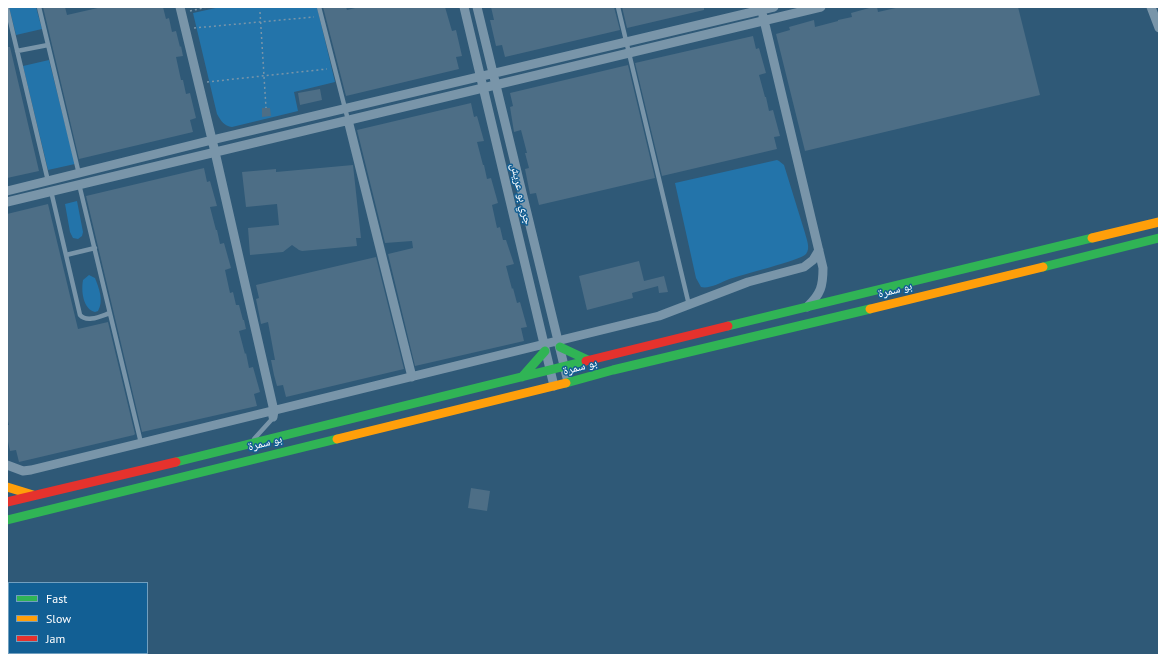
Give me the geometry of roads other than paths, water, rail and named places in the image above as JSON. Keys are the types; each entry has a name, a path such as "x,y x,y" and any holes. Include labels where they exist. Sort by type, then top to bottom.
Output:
{"street":[{"name":"جري بو عريش","path":"464,7 554,386"},
{"name":"جري بو عريش","path":"477,7 568,382"},
{"path":"7,191 212,140 774,7"},
{"path":"7,202 821,7"},
{"path":"1150,7 1159,28"},
{"path":"761,9 824,268 823,282 820,292 806,307"},
{"path":"181,10 215,152 273,414"},
{"path":"348,120 412,377"},
{"name":"بو سمرة","path":"7,502 1159,222"},
{"name":"بو سمرة","path":"7,520 554,386 613,370 839,317 1159,238"},
{"path":"7,465 23,471 30,470 141,443 273,414 412,377 545,348 659,316 748,282 804,267 813,260 820,250"},
{"path":"560,344 590,361"},
{"path":"522,377 545,348"},
{"path":"7,487 35,495"}],"lane":[{"path":"39,7 79,174"},
{"path":"320,7 348,120"},
{"path":"618,7 689,305"},
{"path":"7,8 48,182"},
{"path":"17,51 48,45"},
{"path":"79,184 141,443"},
{"path":"51,191 80,315 87,319 110,314"},
{"path":"66,255 95,248"},
{"path":"251,443 273,414"}]}
